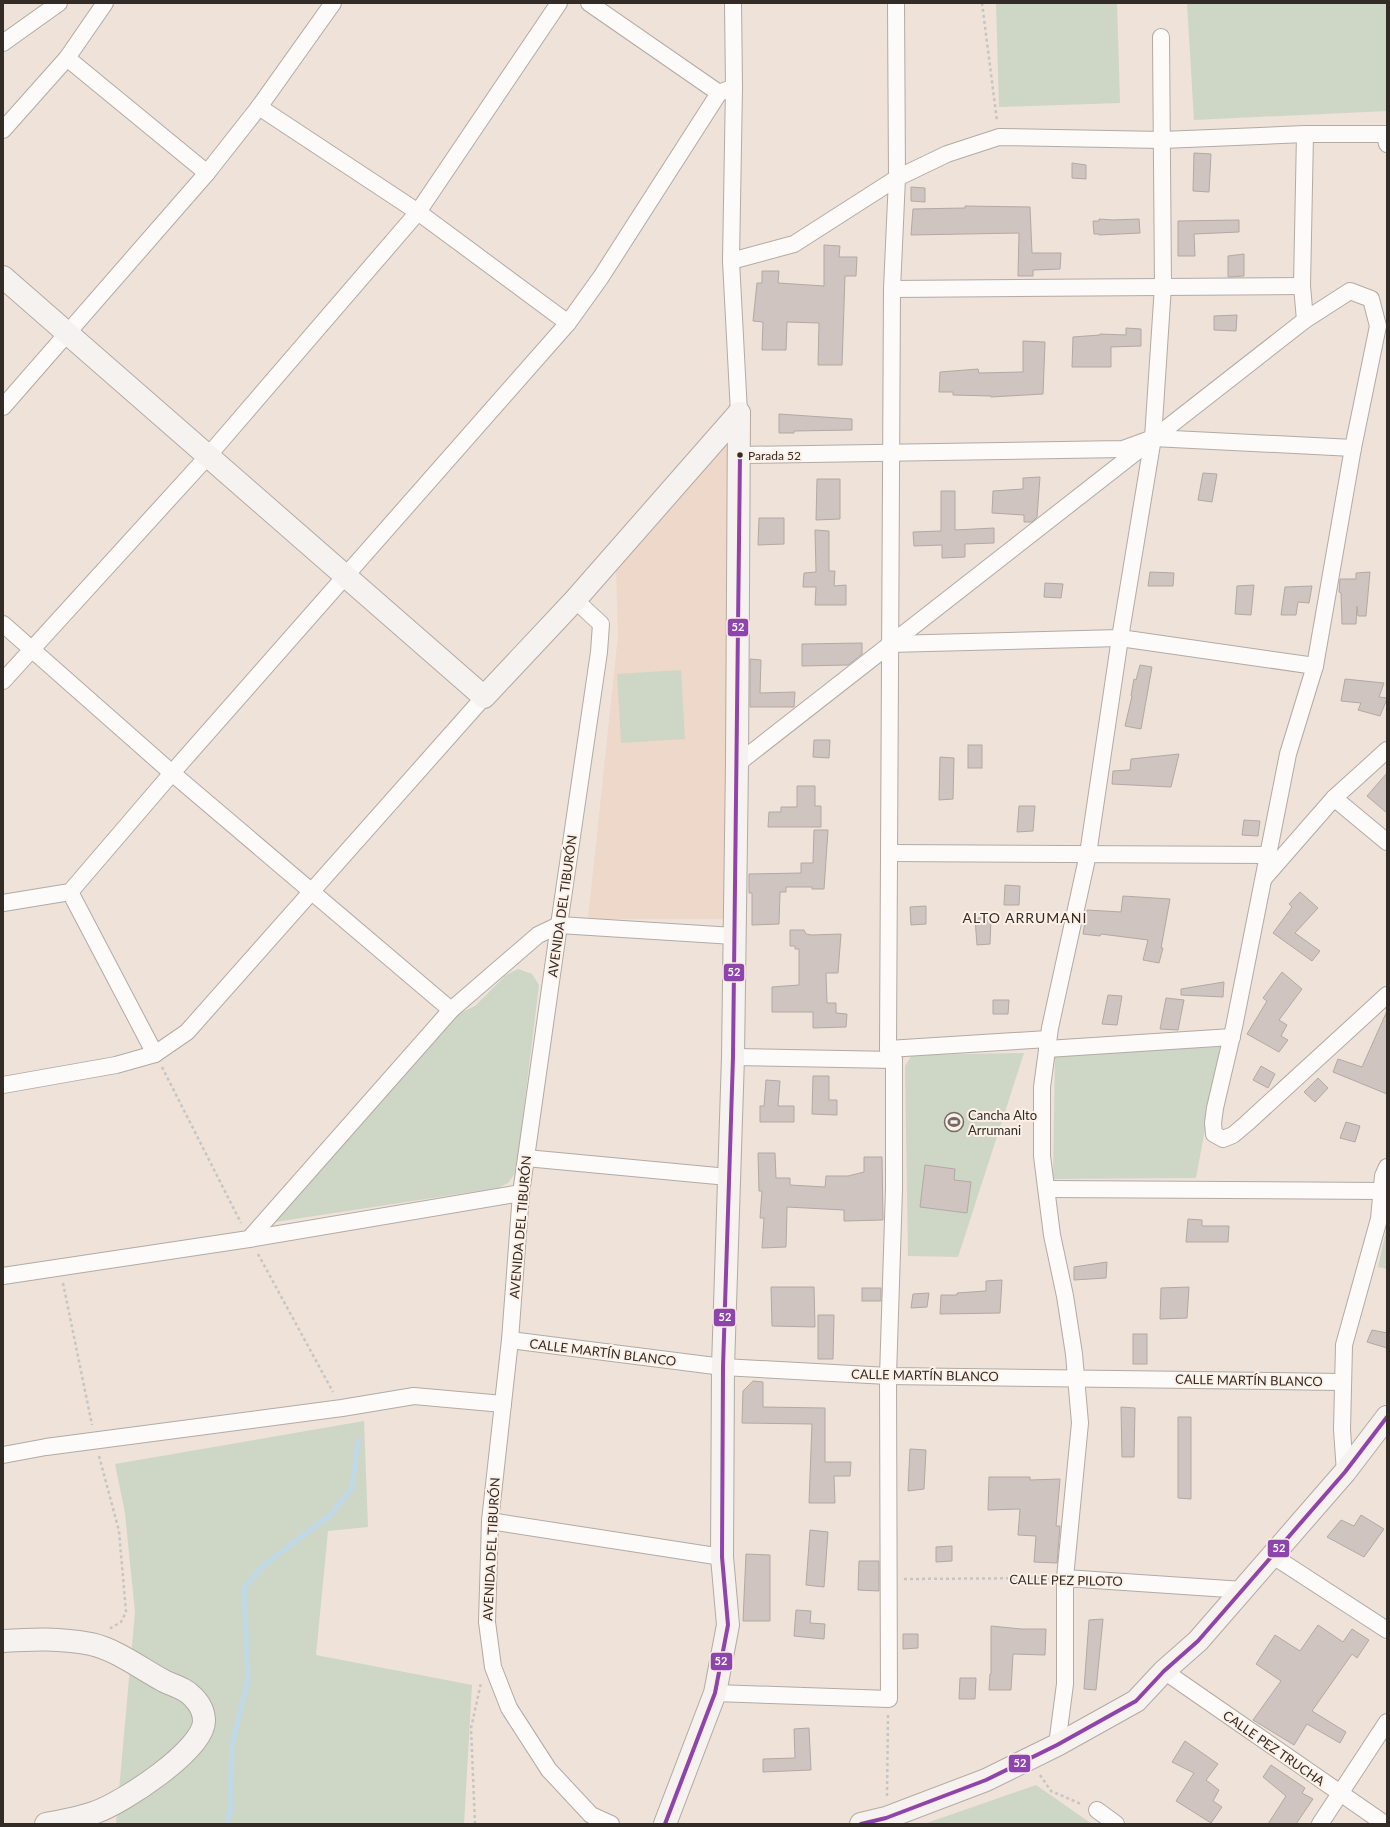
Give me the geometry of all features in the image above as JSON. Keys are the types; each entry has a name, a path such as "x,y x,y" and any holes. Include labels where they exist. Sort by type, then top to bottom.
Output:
{"street":[{"path":"3,44 59,3"},
{"path":"3,130 67,58 105,3"},
{"path":"3,407 207,173 259,107 333,3"},
{"path":"3,681 208,456 418,212 559,3"},
{"path":"589,3 719,93"},
{"path":"666,1824 714,1693 728,1625 722,1557 723,1367 733,1057 740,455 730,260 734,87 733,3"},
{"path":"714,1693 889,1699 888,1376 894,1189 889,853 889,644 892,452 892,289 897,178 896,3"},
{"path":"1057,1745 1065,1684 1065,1578 1080,1424 1074,1354 1065,1296 1052,1235 1042,1156 1042,1087 1048,1044 1088,854 1120,638 1153,438 1163,286 1161,37"},
{"path":"67,58 207,173"},
{"path":"3,903 70,892 172,773 568,323 601,277 719,93 734,87"},
{"path":"259,107 418,212 568,323"},
{"path":"730,260 794,244 897,178 947,154 999,137 1162,140 1305,134 1384,134 1387,144"},
{"path":"1305,134 1302,286 1305,320"},
{"path":"3,277 66,334 484,697"},
{"path":"892,289 1302,286"},
{"path":"737,764 1305,320 1350,292 1371,299 1378,326 1353,448 1315,666 1288,754 1269,855 1213,1123 1214,1134 1223,1139 1233,1135 1387,995"},
{"path":"3,1085 116,1065 155,1054 187,1032 484,697 575,600 739,413"},
{"path":"740,455 1123,449 1153,438 1353,448"},
{"name":"AVENIDA DEL TIBURÓN","path":"575,600 601,624 600,638 521,1193 510,1340 490,1521 487,1622 493,1666 508,1708 549,1770 592,1815 611,1824"},
{"path":"3,624 172,773 451,1010"},
{"path":"889,644 1120,638 1315,666"},
{"path":"1264,878 1334,798 1387,750"},
{"path":"1334,798 1387,842"},
{"path":"889,853 1269,855"},
{"path":"70,892 155,1054"},
{"path":"249,1239 451,1010 538,935 559,925 734,936"},
{"path":"733,1057 891,1054 1048,1044 1232,1037"},
{"path":"526,1158 728,1177"},
{"path":"1346,1472 1342,1430 1344,1345 1383,1216 1383,1176 1387,1167"},
{"path":"1047,1189 1382,1191"},
{"path":"3,1276 249,1239 521,1193"},
{"name":"CALLE MARTÍN BLANCO","path":"510,1340 723,1367 888,1376 1076,1377 1342,1382"},
{"path":"3,1455 342,1408 414,1396 503,1404"},
{"path":"861,1824 886,1818 986,1780 1057,1745 1136,1701 1164,1671 1198,1641 1346,1472 1387,1417"},
{"path":"490,1521 722,1557"},
{"path":"1272,1556 1387,1630"},
{"name":"CALLE PEZ PILOTO","path":"1065,1578 1243,1590"},
{"path":"3,1641 53,1638 92,1645 118,1655 165,1682 182,1688 193,1697 202,1708 204,1721 201,1734 186,1752 163,1772 129,1796 97,1812 59,1823"},
{"name":"CALLE PEZ TRUCHA","path":"1164,1671 1385,1824"},
{"path":"1320,1824 1387,1722"},
{"path":"1097,1810 1116,1824"}],"path":[{"path":"982,3 999,137"},
{"path":"155,1054 249,1239 342,1408"},
{"path":"60,1268 96,1441 119,1531 126,1612 122,1622 111,1628 104,1629"},
{"name":"CALLE PEZ PILOTO","path":"889,1579 1065,1578"},
{"path":"475,1824 471,1728 481,1681 493,1666"},
{"path":"886,1818 889,1699"},
{"path":"1030,1758 1051,1791 1097,1810"}],"shaded area":[{"path":"729,441 727,919 588,919 618,636 616,566"}],"green space":[{"path":"996,3 1117,3 1120,103 999,107"},
{"path":"1187,3 1387,3 1387,111 1194,120"},
{"path":"681,670 685,739 621,743 617,674"},
{"path":"518,969 532,974 539,985 516,1172 508,1183 498,1188 275,1222 456,1015 475,1006 506,975"},
{"path":"1220,1047 1196,1178 1053,1179 1055,1054"},
{"path":"1024,1053 958,1257 908,1256 905,1066 912,1055"},
{"path":"1387,1226 1387,1269 1378,1267"},
{"path":"364,1421 368,1527 328,1531 316,1655 472,1685 464,1824 116,1824 135,1612 125,1513 115,1464"},
{"path":"1036,1785 1092,1824 924,1824"}],"building":[{"path":"1194,153 1211,154 1209,192 1193,191"},
{"path":"1072,163 1086,165 1086,179 1072,178"},
{"path":"911,187 925,188 925,202 911,201"},
{"path":"965,206 1030,207 1032,253 1061,253 1060,269 1033,270 1033,276 1018,276 1019,233 911,235 913,209 965,208"},
{"path":"1099,219 1139,219 1140,233 1094,234 1093,221 1099,221"},
{"path":"1239,220 1239,232 1194,234 1195,256 1178,256 1178,221"},
{"path":"824,245 840,246 839,257 857,257 856,276 845,276 842,365 818,365 819,323 787,322 786,350 762,350 763,322 753,321 757,283 762,283 762,271 779,271 778,283 824,286"},
{"path":"1244,254 1244,276 1228,277 1228,256"},
{"path":"1237,315 1236,331 1214,330 1214,316"},
{"path":"1126,328 1141,329 1141,346 1111,347 1111,367 1072,367 1073,337 1100,334 1126,335"},
{"path":"1023,341 1045,342 1043,394 991,397 953,395 953,392 939,392 940,372 978,369 979,373 1023,372"},
{"path":"779,414 852,419 852,430 794,431 794,433 779,433"},
{"path":"1203,473 1217,474 1212,502 1198,500"},
{"path":"1040,477 1037,517 1032,522 1024,522 1024,515 992,513 993,491 1023,489 1023,478"},
{"path":"817,479 840,479 840,519 816,520"},
{"path":"941,491 955,491 955,530 994,528 994,543 965,544 965,557 942,558 942,545 914,546 913,532 941,531"},
{"path":"759,518 784,518 784,544 758,545"},
{"path":"815,530 829,531 829,571 835,571 834,586 846,585 846,605 815,605 816,587 803,587 804,573 816,572"},
{"path":"1150,572 1174,573 1173,586 1148,586"},
{"path":"1370,572 1366,616 1358,616 1357,606 1356,624 1342,624 1341,593 1339,592 1340,579 1356,579 1356,573"},
{"path":"1045,583 1063,584 1061,598 1044,597"},
{"path":"1254,585 1251,615 1235,614 1237,586"},
{"path":"1312,586 1309,603 1298,602 1296,615 1281,615 1285,587"},
{"path":"862,643 862,654 848,665 802,666 802,644"},
{"path":"750,659 761,660 760,693 795,692 794,707 750,707"},
{"path":"1140,665 1152,667 1141,729 1125,726 1132,696 1134,679 1136,680"},
{"path":"1345,679 1384,683 1379,697 1387,699 1380,716 1358,710 1361,703 1341,701"},
{"path":"814,740 830,740 829,758 813,757"},
{"path":"968,745 982,745 982,768 968,768"},
{"path":"1179,754 1171,787 1112,784 1113,771 1130,770 1131,759"},
{"path":"940,757 954,758 953,799 939,800"},
{"path":"1387,773 1387,813 1367,796"},
{"path":"797,786 815,786 815,806 821,806 821,827 768,827 769,812 781,812 781,807 797,807"},
{"path":"1019,806 1035,806 1033,831 1017,832"},
{"path":"1244,820 1260,821 1258,836 1242,835"},
{"path":"814,830 828,830 824,889 812,889 812,887 786,887 786,892 780,892 779,924 752,925 752,893 749,893 749,874 801,873 801,863 813,863"},
{"path":"1005,885 1020,886 1019,905 1004,905"},
{"path":"1300,892 1318,908 1295,933 1320,951 1312,961 1273,933 1292,907 1289,904"},
{"path":"1123,896 1170,899 1161,948 1163,948 1159,963 1143,960 1148,940 1101,934 1100,936 1083,934 1087,910 1121,912"},
{"path":"926,906 926,924 911,925 910,907"},
{"path":"975,918 991,918 990,944 977,945"},
{"path":"790,930 804,930 806,934 812,935 841,934 838,973 826,973 827,1003 836,1003 836,1013 847,1014 846,1027 813,1028 813,1012 772,1012 772,987 799,985 799,949 795,949 795,946 790,946"},
{"path":"1282,972 1302,989 1279,1020 1287,1025 1281,1036 1288,1040 1279,1052 1247,1034 1267,1001 1263,998"},
{"path":"1224,982 1223,997 1181,995 1181,989"},
{"path":"1108,995 1122,996 1117,1025 1102,1024"},
{"path":"1166,998 1184,1000 1178,1030 1160,1029"},
{"path":"993,1000 1009,1000 1008,1014 993,1014"},
{"path":"1387,1011 1387,1094 1333,1072 1338,1059 1362,1067"},
{"path":"1261,1066 1275,1074 1268,1088 1253,1080"},
{"path":"813,1076 829,1076 829,1100 837,1100 837,1115 812,1114"},
{"path":"1318,1078 1328,1088 1315,1102 1304,1092"},
{"path":"766,1080 780,1081 778,1106 794,1106 794,1122 760,1122 760,1106 764,1106"},
{"path":"1346,1122 1360,1126 1355,1142 1340,1138"},
{"path":"758,1153 775,1153 776,1178 790,1178 790,1185 825,1187 826,1176 848,1176 864,1172 864,1157 882,1157 883,1220 844,1221 844,1210 787,1207 786,1247 762,1248 764,1218 760,1218 762,1191 759,1191"},
{"path":"925,1165 955,1169 954,1180 971,1182 967,1213 920,1207"},
{"path":"1188,1219 1202,1220 1202,1226 1229,1226 1228,1242 1186,1242"},
{"path":"1107,1262 1106,1278 1074,1280 1074,1267"},
{"path":"1002,1280 1000,1313 940,1314 941,1295 957,1295 957,1293 986,1291 986,1281"},
{"path":"771,1287 814,1287 815,1327 772,1326"},
{"path":"1189,1287 1187,1318 1160,1319 1161,1288"},
{"path":"862,1288 881,1288 881,1301 862,1301"},
{"path":"929,1293 927,1307 911,1308 913,1294"},
{"path":"818,1315 834,1315 833,1359 818,1359"},
{"path":"1372,1330 1387,1333 1387,1348 1367,1342"},
{"path":"1133,1334 1147,1334 1147,1364 1133,1364"},
{"path":"753,1381 763,1382 763,1407 825,1408 825,1462 851,1462 850,1476 834,1476 835,1503 809,1503 812,1424 742,1423 743,1391"},
{"path":"1121,1407 1135,1408 1134,1457 1122,1457"},
{"path":"1178,1417 1191,1417 1191,1499 1178,1498"},
{"path":"910,1449 926,1450 924,1489 908,1491"},
{"path":"989,1477 1030,1477 1030,1480 1060,1479 1056,1526 1060,1526 1057,1563 1034,1562 1036,1536 1018,1535 1020,1509 988,1510"},
{"path":"1361,1515 1384,1529 1364,1557 1327,1537 1341,1520 1354,1526"},
{"path":"810,1530 828,1532 824,1587 806,1585"},
{"path":"952,1546 952,1561 936,1562 936,1547"},
{"path":"746,1554 770,1555 770,1621 743,1621"},
{"path":"859,1561 879,1561 879,1591 858,1590"},
{"path":"796,1610 811,1611 810,1623 825,1624 824,1639 794,1636"},
{"path":"1103,1619 1096,1690 1084,1689 1089,1620"},
{"path":"1318,1625 1343,1642 1352,1629 1369,1640 1357,1658 1352,1654 1312,1711 1346,1732 1340,1743 1307,1724 1294,1745 1253,1720 1281,1681 1256,1664 1275,1635 1300,1651"},
{"path":"991,1626 1021,1629 1046,1629 1045,1655 1013,1654 1011,1690 989,1690 991,1674"},
{"path":"903,1634 918,1634 918,1648 903,1649"},
{"path":"960,1678 976,1678 975,1699 959,1699"},
{"path":"809,1728 811,1770 763,1772 763,1759 795,1758 794,1729"},
{"path":"1185,1741 1218,1764 1206,1780 1219,1790 1213,1801 1222,1807 1211,1823 1176,1801 1194,1773 1172,1762"},
{"path":"1271,1765 1305,1788 1302,1793 1313,1799 1296,1824 1268,1824 1286,1796 1263,1777"}],"waterway":[{"path":"227,1824 230,1813 232,1744 248,1680 244,1588 263,1566 330,1515 352,1488 358,1441"}],"transit line":[{"name":"52","path":"665,1824 715,1693 728,1625 722,1557 723,1367 733,1057 740,455"},
{"name":"52","path":"861,1824 886,1818 986,1780 1057,1745 1136,1701 1164,1671 1198,1641 1345,1472 1387,1417"}],"place":[{"name":"Parada 52","path":"740,455"},
{"name":"Cancha Alto Arrumani","path":"954,1122"}],"district":[{"name":"ALTO ARRUMANI","path":"1025,917"}]}
